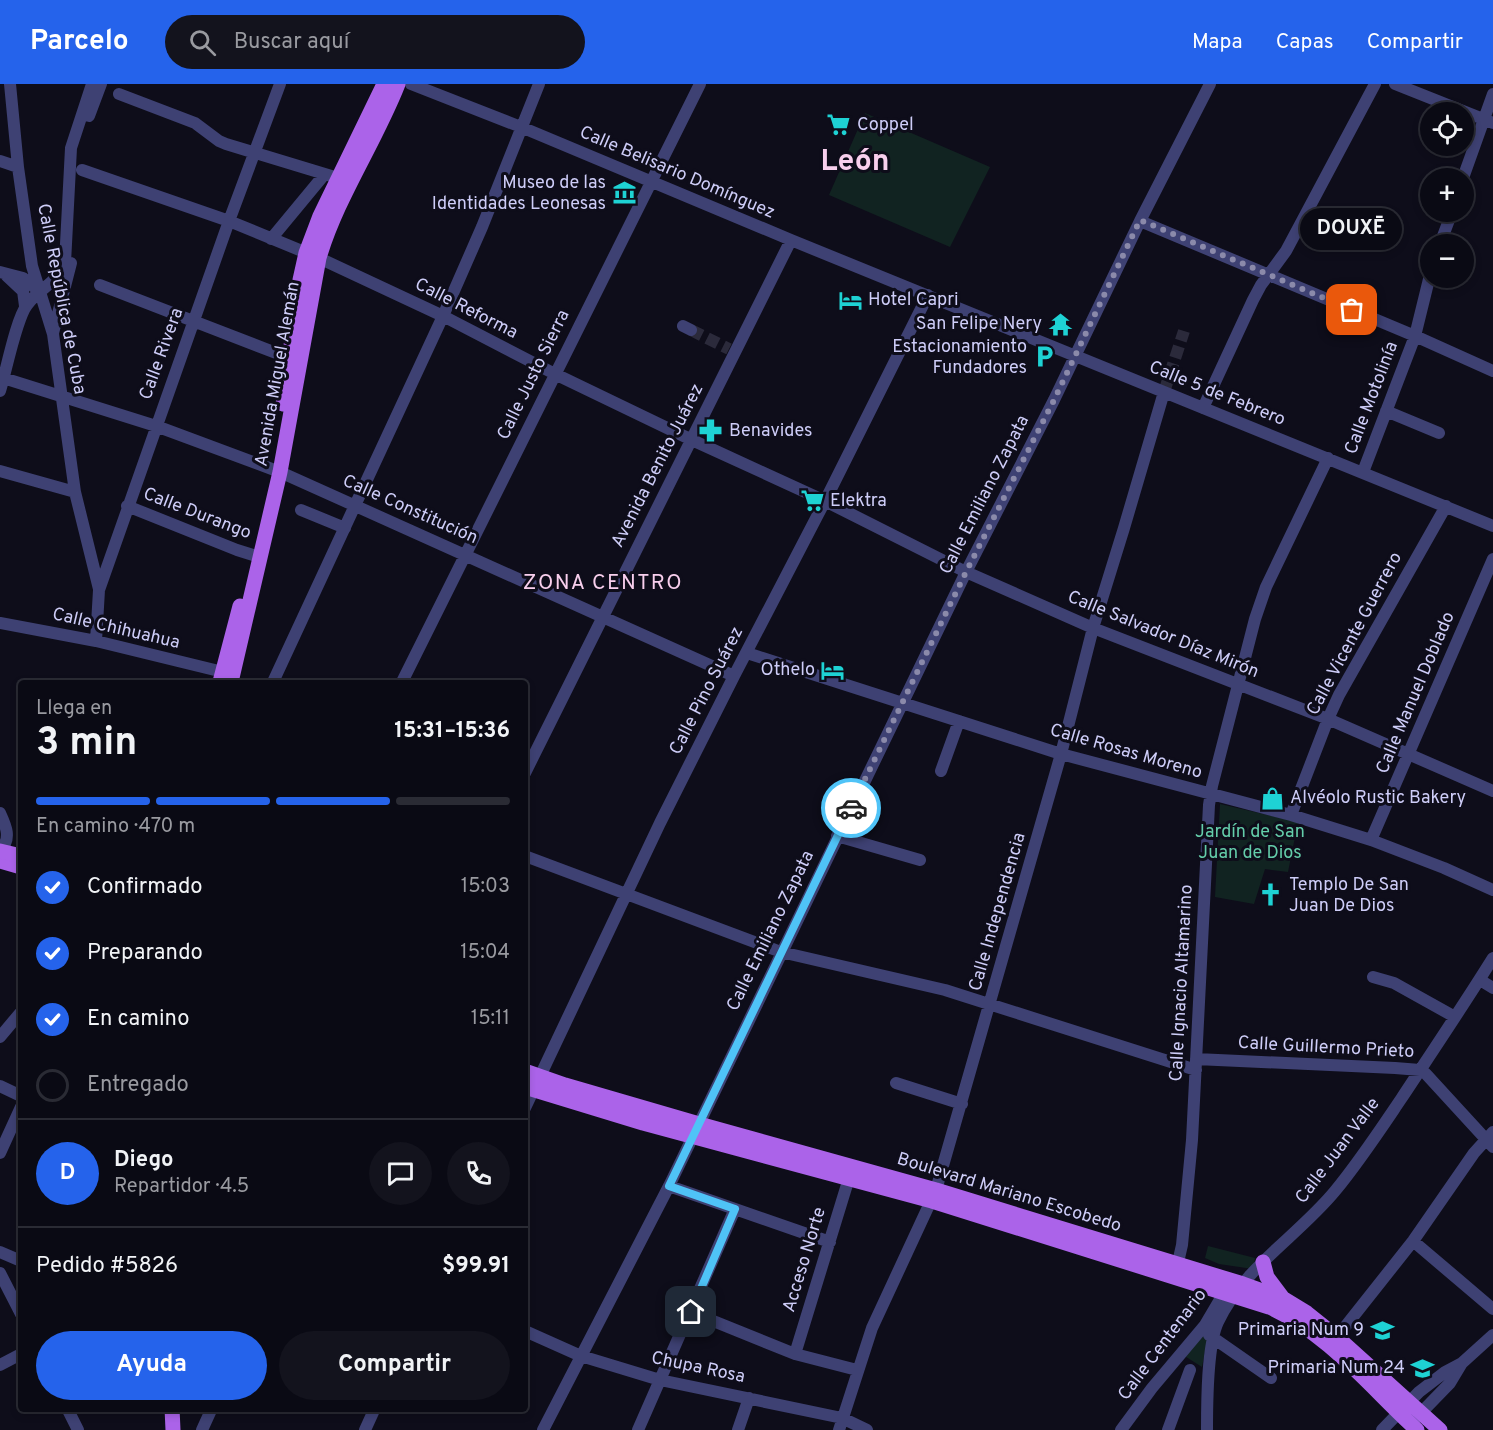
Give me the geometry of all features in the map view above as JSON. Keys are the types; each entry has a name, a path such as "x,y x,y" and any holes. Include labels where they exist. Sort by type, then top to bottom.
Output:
{"main road":[{"name":"Avenida Miguel Alemán","path":"225,679 276,470 320,216 331,176 384,84"},
{"name":"Avenida Miguel Alemán","path":"225,679 253,555 276,470 300,280 312,255 328,231 384,119 398,84"},
{"path":"0,851 18,855"},
{"path":"0,861 18,866"},
{"name":"Boulevard Mariano Escobedo","path":"528,1072 696,1131 849,1178 934,1196"},
{"name":"Boulevard Mariano Escobedo","path":"529,1089 696,1131 934,1196 1233,1288 1284,1299 1307,1313 1337,1337 1411,1416"},
{"path":"1263,1262 1267,1277 1284,1299"},
{"name":"Boulevard Mariano Escobedo","path":"1233,1288 1310,1330 1411,1416 1440,1430"},
{"path":"172,1412 173,1430"},
{"path":"183,1412 183,1430"}],"street":[{"name":"Calle República de Cuba","path":"10,84 18,167 33,266 53,334 75,492 99,590"},
{"path":"0,391 2,378 26,306 39,291 58,276 65,263 71,148 92,84"},
{"path":"53,334 70,265 75,162 101,84"},
{"name":"Calle Rivera","path":"96,641 99,590 229,220 280,84"},
{"name":"Calle Belisario Domínguez","path":"411,84 928,295"},
{"path":"274,680 443,316 482,227 539,84"},
{"name":"Calle Justo Sierra","path":"403,680 700,84"},
{"name":"Calle Emiliano Zapata","path":"543,1430 669,1186 966,572 1210,84"},
{"path":"1203,408 1253,300 1286,251 1375,84"},
{"path":"1395,84 1488,121"},
{"path":"119,94 195,123 219,141 331,176 271,239"},
{"path":"1467,168 1488,121 1493,94"},
{"path":"0,161 18,167"},
{"name":"Calle Reforma","path":"82,170 229,220 312,255 443,316 555,374 692,440 825,501"},
{"path":"1140,220 1493,371"},
{"name":"Avenida Benito Juárez","path":"528,767 692,440 732,351 791,240"},
{"path":"4,274 23,279 39,291"},
{"path":"4,274 23,291 26,306"},
{"path":"100,285 289,358"},
{"name":"Calle Motolinía","path":"1363,472 1415,336 1427,288"},
{"name":"Calle 5 de Febrero","path":"928,295 1493,526"},
{"name":"Calle Pino Suárez","path":"529,1089 540,1076 734,676 928,295"},
{"name":"Calle Constitución","path":"2,378 156,426 276,470 734,676"},
{"name":"Calle Independencia","path":"841,1424 857,1370 886,1295 934,1196 1061,754 1093,627 1164,392"},
{"path":"1386,411 1439,433"},
{"name":"Calle Ignacio Altamarino","path":"1176,1271 1182,1245 1192,1140 1210,795 1237,685 1266,587 1328,458"},
{"path":"0,471 75,492"},
{"name":"Calle Salvador Díaz Mirón","path":"825,501 966,572 1093,627 1328,719 1493,791"},
{"name":"Calle Durango","path":"127,506 253,555"},
{"name":"Calle Vicente Guerrero","path":"1291,815 1339,695 1446,506"},
{"path":"301,510 345,528"},
{"name":"Calle Manuel Doblado","path":"1371,840 1493,559"},
{"name":"Calle Chihuahua","path":"0,623 96,641 225,679"},
{"name":"Calle Rosas Moreno","path":"747,653 1061,754 1291,815 1371,840 1493,890"},
{"path":"941,771 959,722"},
{"path":"0,813 5,845 0,851"},
{"path":"837,836 920,860"},
{"path":"0,851 18,848"},
{"name":"Calle Guillermo Prieto","path":"528,857 781,952 920,983 1196,1064 1420,1070 1491,1139"},
{"name":"Calle Juan Valle","path":"1207,1430 1209,1377 1216,1325 1233,1288 1309,1220 1335,1192 1420,1070 1493,958"},
{"path":"1373,977 1394,983 1455,1017"},
{"path":"1480,980 1493,988"},
{"path":"0,1037 18,1016"},
{"path":"896,1083 962,1104"},
{"path":"0,1086 18,1095"},
{"path":"0,1153 18,1114"},
{"path":"1337,1337 1491,1139"},
{"name":"Acceso Norte","path":"795,1354 849,1178"},
{"path":"669,1186 830,1242"},
{"path":"638,1430 735,1209"},
{"path":"1413,1241 1493,1309"},
{"path":"0,1252 18,1260"},
{"path":"0,1272 18,1308"},
{"name":"Calle Centenario","path":"1121,1430 1233,1288"},
{"path":"691,1312 795,1354 857,1370"},
{"path":"1200,1330 1214,1337 1271,1378"},
{"name":"Chupa Rosa","path":"528,1332 581,1356 660,1380 749,1398 867,1430"},
{"path":"1382,1430 1411,1416 1450,1383 1462,1363 1493,1335"},
{"path":"0,1365 18,1356"},
{"path":"1173,1363 1209,1377"},
{"path":"1168,1430 1190,1370"},
{"path":"738,1430 749,1398"},
{"path":"69,1412 78,1430"},
{"path":"202,1430 210,1412"},
{"path":"365,1430 373,1412"}],"green space":[{"path":"865,113 990,167 950,247 829,195"},
{"name":"Jardín de San Juan de Dios","path":"1220,804 1298,822 1288,872 1265,869 1254,904 1215,897"},
{"path":"1208,1246 1255,1258 1253,1269 1219,1264 1205,1258"},
{"path":"1211,1320 1202,1367 1183,1355"}],"tunnel":[{"path":"691,330 729,349"},
{"path":"1164,392 1184,331"}],"way so far":[{"path":"851,808 966,572 1054,400 1140,220 1352,310"}],"place":[{"name":"Coppel","path":"839,125"},
{"name":"Museo de las Identidades Leonesas","path":"624,193"},
{"name":"Hotel Capri","path":"850,300"},
{"name":"DOUXĒ","path":"1352,310"},
{"name":"San Felipe Nery","path":"1060,324"},
{"name":"Estacionamiento Fundadores","path":"1045,357"},
{"name":"Benavides","path":"711,431"},
{"name":"Elektra","path":"812,501"},
{"name":"Othelo","path":"833,670"},
{"name":"Alvéolo Rustic Bakery","path":"1272,798"},
{"name":"Templo De San Juan De Dios","path":"1271,895"},
{"name":"Primaria Num 9","path":"1382,1330"},
{"name":"Primaria Num 24","path":"1423,1368"}],"district":[{"name":"León","path":"855,162"},
{"name":"ZONA CENTRO","path":"603,583"}],"route":[{"path":"691,1312 735,1209 669,1186 851,808"}]}
